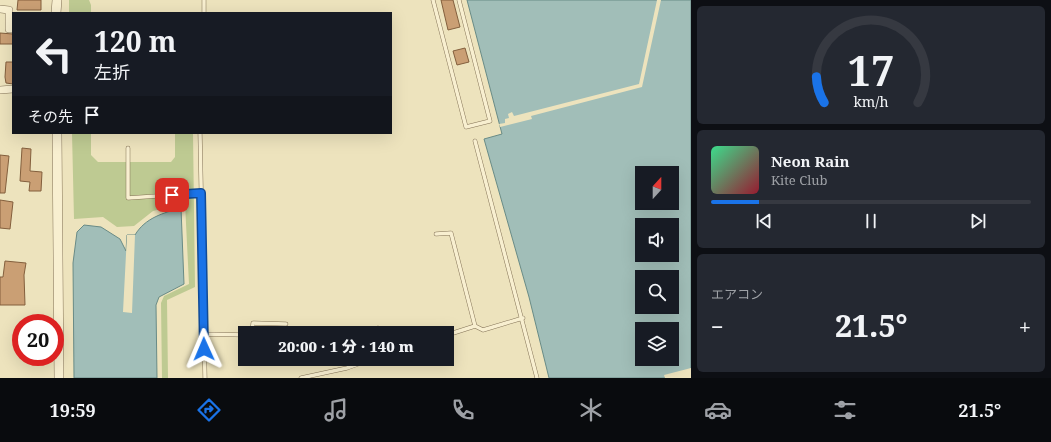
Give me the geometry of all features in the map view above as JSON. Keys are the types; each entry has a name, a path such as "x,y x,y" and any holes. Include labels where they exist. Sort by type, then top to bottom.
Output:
{"street":[{"path":"56,12 57,0"},
{"path":"0,9 10,10 9,29 12,29"},
{"path":"0,90 12,89"},
{"path":"57,134 59,378"}],"lane":[{"path":"204,0 204,12"},
{"path":"433,0 466,127 490,121 459,0"},
{"path":"200,134 205,378"},
{"path":"475,142 537,378"},
{"path":"128,148 128,198 201,193"},
{"path":"436,234 452,233 475,326"},
{"path":"454,333 475,326 483,330 522,318"},
{"path":"253,326 253,323 286,324"},
{"path":"204,334 238,335"},
{"path":"301,378 353,366"}],"green space":[{"path":"69,0 89,0 91,12 69,12"},
{"path":"72,134 91,134 91,155 98,162 171,162 175,157 175,134 193,134 195,287 167,300 168,378 162,378 161,303 164,296 189,284 185,203 153,211 134,226 117,227 103,217 74,219"}],"water":[{"path":"467,0 691,0 691,378 549,378 529,297 484,139 502,134"},
{"path":"181,208 184,284 159,297 156,305 157,378 74,378 73,263 77,232 84,225 101,227 120,239 126,251 127,235 135,235 144,224 155,217"}],"pier":[{"path":"657,0 661,0 642,87 531,116 532,119 500,127 499,124 505,123 505,119 509,118 508,114 512,112 514,116 639,84"},
{"path":"127,235 135,235 132,313 123,312"},
{"path":"691,368 691,378 665,378 664,375"}],"building":[{"path":"18,0 41,0 41,10 17,10"},
{"path":"441,0 453,0 460,27 448,30"},
{"path":"0,33 12,34 12,44 0,44"},
{"path":"465,48 469,62 457,65 453,51"},
{"path":"6,62 12,62 12,84 6,83"},
{"path":"22,148 31,149 30,171 42,172 41,191 29,191 30,182 20,181"},
{"path":"0,155 9,156 5,193 0,193"},
{"path":"0,200 13,202 10,229 0,228"},
{"path":"5,261 26,263 24,275 25,305 0,305 0,277 3,277"}],"route":[{"path":"172,195 201,193 204,349"}]}
